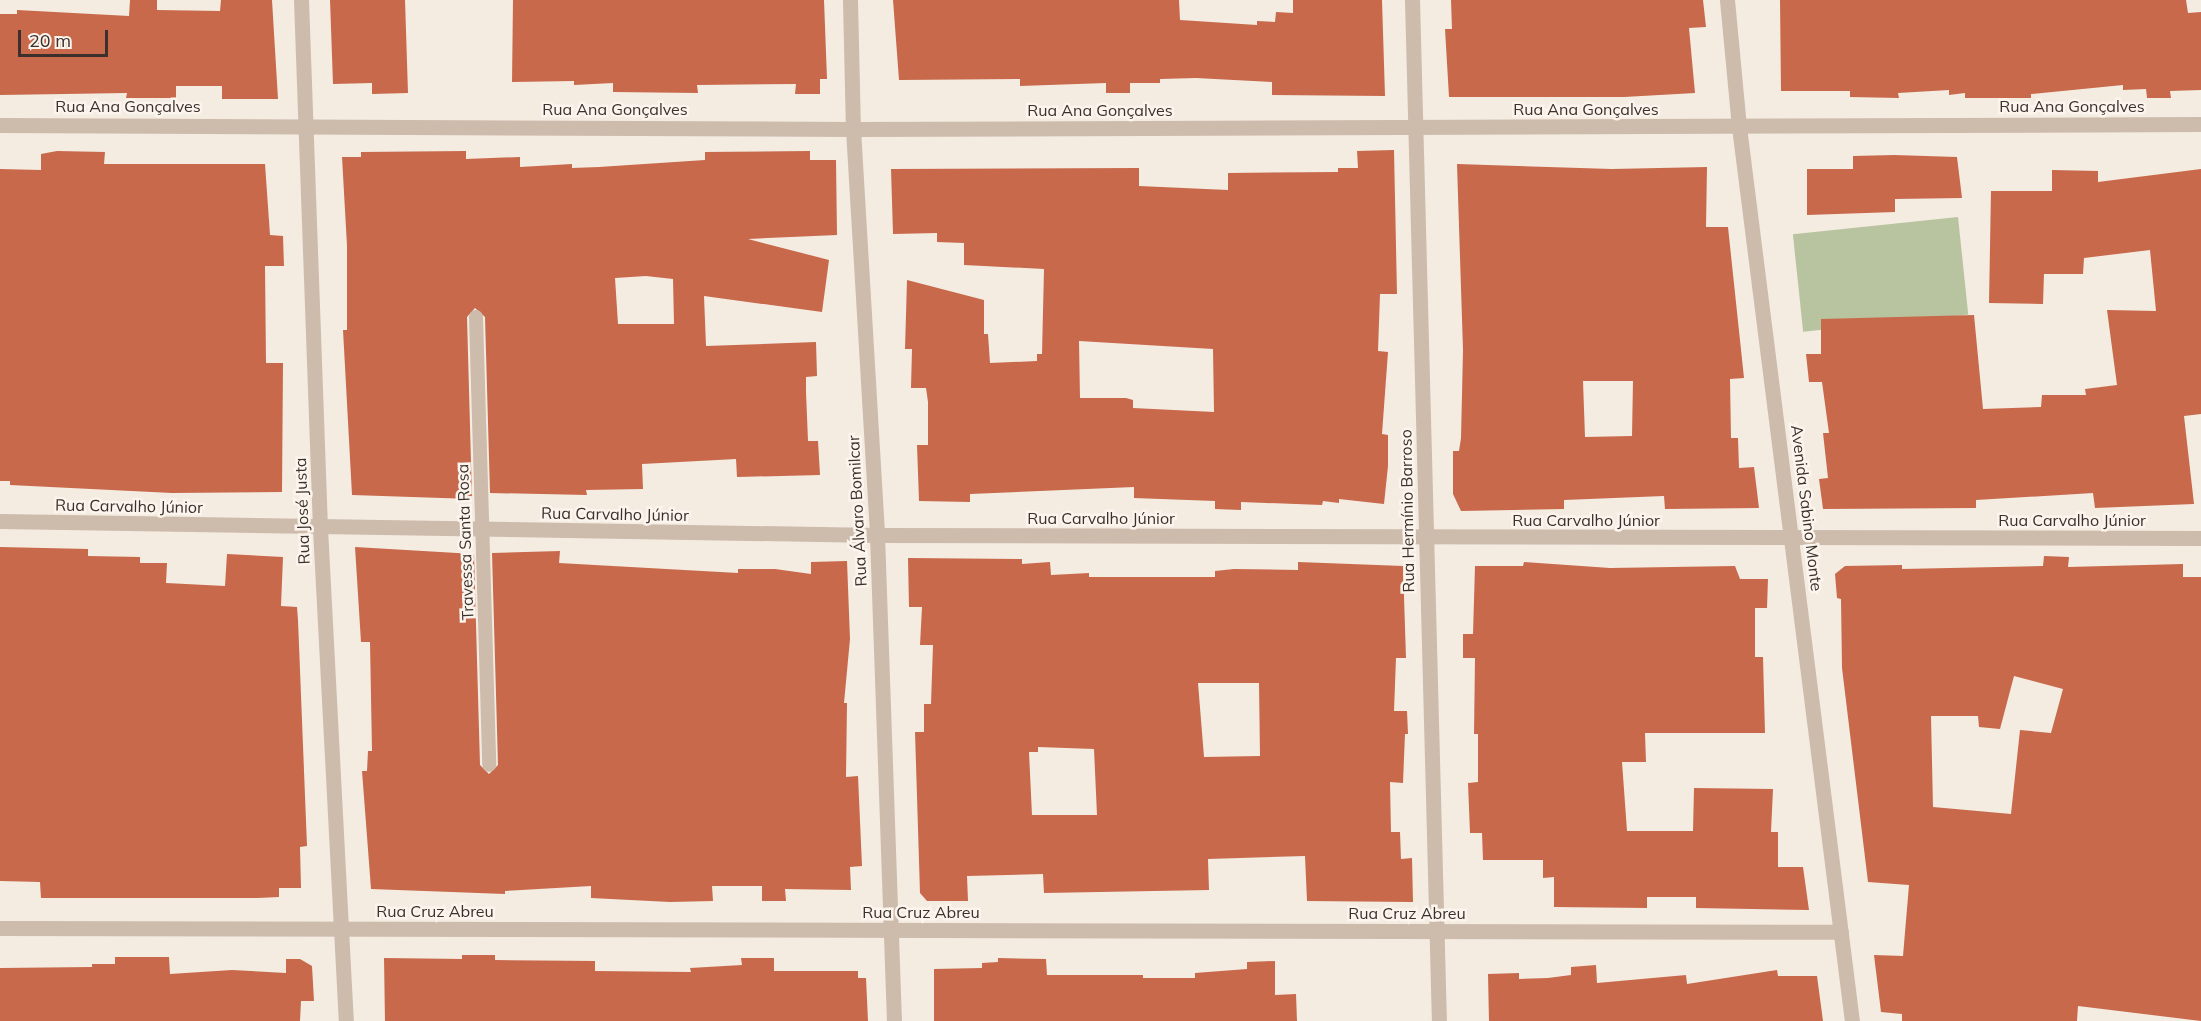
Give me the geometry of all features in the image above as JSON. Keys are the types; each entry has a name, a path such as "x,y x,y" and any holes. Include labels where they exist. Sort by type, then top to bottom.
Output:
{"street":[{"name":"Rua José Justa","path":"301,0 320,528 346,1021"},
{"name":"Rua Álvaro Bomilcar","path":"850,0 853,129 877,535 894,1021"},
{"name":"Rua Hermínio Barroso","path":"1412,0 1439,1021"},
{"name":"Avenida Sabino Monte","path":"1727,0 1739,127 1793,538 1852,1021"},
{"name":"Rua Ana Gonçalves","path":"0,125 306,124 853,129 2201,124"},
{"name":"Rua Carvalho Júnior","path":"0,521 320,528 877,535 2201,538"},
{"name":"Rua Cruz Abreu","path":"0,928 1841,932"}],"lane":[{"name":"Travessa Santa Rosa","path":"476,317 489,765"}],"green space":[{"path":"1958,217 1968,314 1803,332 1793,234"}],"building":[{"path":"130,0 157,0 157,10 220,11 221,0 272,0 278,99 222,99 222,86 176,86 176,98 126,98 127,93 0,95 0,14 17,14 17,10 129,16"},
{"path":"330,0 405,0 408,93 372,94 372,83 333,84"},
{"path":"513,0 824,0 827,79 820,79 820,94 795,94 796,84 697,85 698,93 613,92 613,83 574,85 574,81 512,82"},
{"path":"893,0 1179,0 1180,20 1257,25 1257,21 1275,22 1276,12 1293,13 1293,0 1382,0 1385,96 1272,95 1272,82 1196,78 1160,79 1160,83 1130,83 1130,93 1106,93 1106,83 1020,86 1020,79 899,80"},
{"path":"1451,0 1703,0 1706,27 1689,28 1695,93 1624,97 1449,97 1445,29 1452,29"},
{"path":"1780,0 2186,0 2188,13 2201,12 2201,90 2170,91 2171,98 2147,98 2146,89 2123,90 2123,85 2031,94 2031,98 1965,98 1965,93 1949,95 1949,90 1898,93 1899,98 1850,97 1850,91 1781,91"},
{"path":"1394,150 1397,294 1380,294 1378,351 1388,352 1382,434 1388,435 1384,504 1339,499 1339,503 1323,501 1322,505 1241,502 1241,510 1215,509 1215,501 1134,498 1134,487 970,494 970,502 919,501 917,445 928,445 928,402 926,388 911,388 912,349 905,349 907,280 984,300 984,334 988,334 990,363 1037,361 1037,354 1042,354 1044,269 964,265 964,243 937,242 937,233 893,234 891,169 1139,168 1139,186 1228,190 1228,173 1338,172 1338,168 1358,168 1357,151","holes":["1079,341 1213,349 1214,412 1133,408 1133,400 1126,398 1080,398"]},
{"path":"57,151 105,152 104,164 265,164 270,235 283,236 284,266 265,266 266,363 283,363 282,492 172,493 10,485 10,481 0,481 0,169 41,170 41,154"},
{"path":"466,151 466,159 520,157 520,167 572,164 572,168 705,160 705,152 810,151 810,160 836,160 837,235 748,239 829,260 822,312 704,296 706,346 816,342 817,376 806,377 806,392 808,441 818,441 820,475 737,477 736,459 642,464 643,489 586,490 587,495 490,493 485,317 475,308 467,317 472,499 352,495 343,330 347,330 347,246 342,157 361,157 361,152","holes":["646,276 673,279 674,324 618,324 615,278"]},
{"path":"1853,156 1957,157 1962,198 1895,199 1895,212 1807,215 1807,169 1853,169"},
{"path":"1457,164 1612,169 1707,167 1706,227 1728,227 1744,378 1730,379 1731,438 1738,438 1739,468 1754,467 1759,508 1665,509 1664,496 1564,500 1564,509 1461,511 1453,494 1453,451 1459,451 1461,438 1463,350","holes":["1583,381 1633,381 1632,436 1585,437"]},
{"path":"2201,169 2201,414 2184,416 2194,504 2095,508 2093,493 1976,500 1976,508 1823,509 1819,479 1828,478 1823,433 1829,433 1822,382 1809,382 1806,354 1821,354 1821,319 1974,315 1983,409 2041,407 2042,395 2086,395 2085,389 2117,385 2107,310 2156,311 2150,250 2084,258 2083,274 2044,274 2043,304 1989,303 1991,191 2052,191 2052,170 2098,171 2098,182"},
{"path":"0,547 88,549 88,556 140,557 140,563 167,563 166,583 225,586 227,554 283,557 281,606 297,607 298,620 307,846 300,847 301,888 279,888 279,897 258,898 41,898 40,882 0,881"},
{"path":"355,547 474,554 480,765 489,774 498,765 492,553 560,551 559,563 738,573 738,569 775,569 811,574 811,562 847,561 850,639 844,703 847,703 846,777 858,776 862,866 850,867 851,890 785,889 786,901 762,901 762,886 712,886 713,901 670,902 591,898 591,886 505,891 505,894 371,889 362,771 367,771 368,751 372,751 370,642 361,642"},
{"path":"2044,556 2069,557 2068,567 2183,564 2183,577 2201,577 2201,1021 2078,1006 2077,1021 1902,1021 1902,1014 1881,1012 1874,955 1903,956 1909,885 1868,882 1842,668 1841,599 1837,598 1835,574 1845,566 1902,565 1902,569 2043,566","holes":["2014,676 2063,689 2051,733 2020,730 2011,814 1933,807 1931,716 1978,716 1979,727 2000,729"]},
{"path":"908,558 1022,559 1022,564 1050,562 1051,575 1089,573 1089,577 1215,577 1215,571 1234,569 1298,570 1298,562 1403,566 1406,658 1396,658 1394,711 1407,711 1408,734 1405,734 1403,783 1390,782 1391,832 1400,832 1401,859 1412,858 1413,902 1307,901 1305,856 1208,859 1209,890 1044,893 1043,874 967,876 968,901 927,901 920,893 915,732 924,732 924,704 931,704 933,645 920,645 922,607 909,607","holes":["1198,683 1259,683 1260,756 1204,757","1038,747 1094,749 1097,815 1032,815 1029,752 1038,752"]},
{"path":"1524,562 1610,568 1735,566 1740,579 1768,579 1767,608 1755,608 1755,657 1763,657 1765,733 1645,733 1646,762 1622,762 1627,831 1693,831 1694,788 1773,789 1771,832 1778,832 1778,867 1803,867 1809,910 1696,908 1696,897 1647,897 1647,908 1554,907 1554,877 1543,878 1543,860 1483,860 1482,833 1470,833 1468,783 1478,782 1478,734 1474,734 1475,658 1463,658 1463,634 1473,634 1475,566 1523,566"},
{"path":"462,955 495,955 495,960 595,961 595,971 691,972 690,968 742,965 741,958 774,958 774,971 858,971 858,978 866,978 868,1021 385,1021 384,958 462,959"},
{"path":"115,957 169,957 170,974 232,970 286,973 286,959 300,959 312,966 314,1001 301,1001 300,1021 0,1021 0,968 92,967 92,964 115,964"},
{"path":"998,958 1046,959 1047,975 1143,975 1143,978 1195,978 1195,973 1247,969 1247,962 1275,961 1275,995 1296,994 1297,1021 934,1021 934,969 982,968 982,963 998,962"},
{"path":"1596,965 1597,983 1686,975 1687,984 1777,970 1778,976 1817,976 1823,1021 1489,1021 1488,974 1519,973 1519,979 1548,978 1571,975 1571,967"}]}
